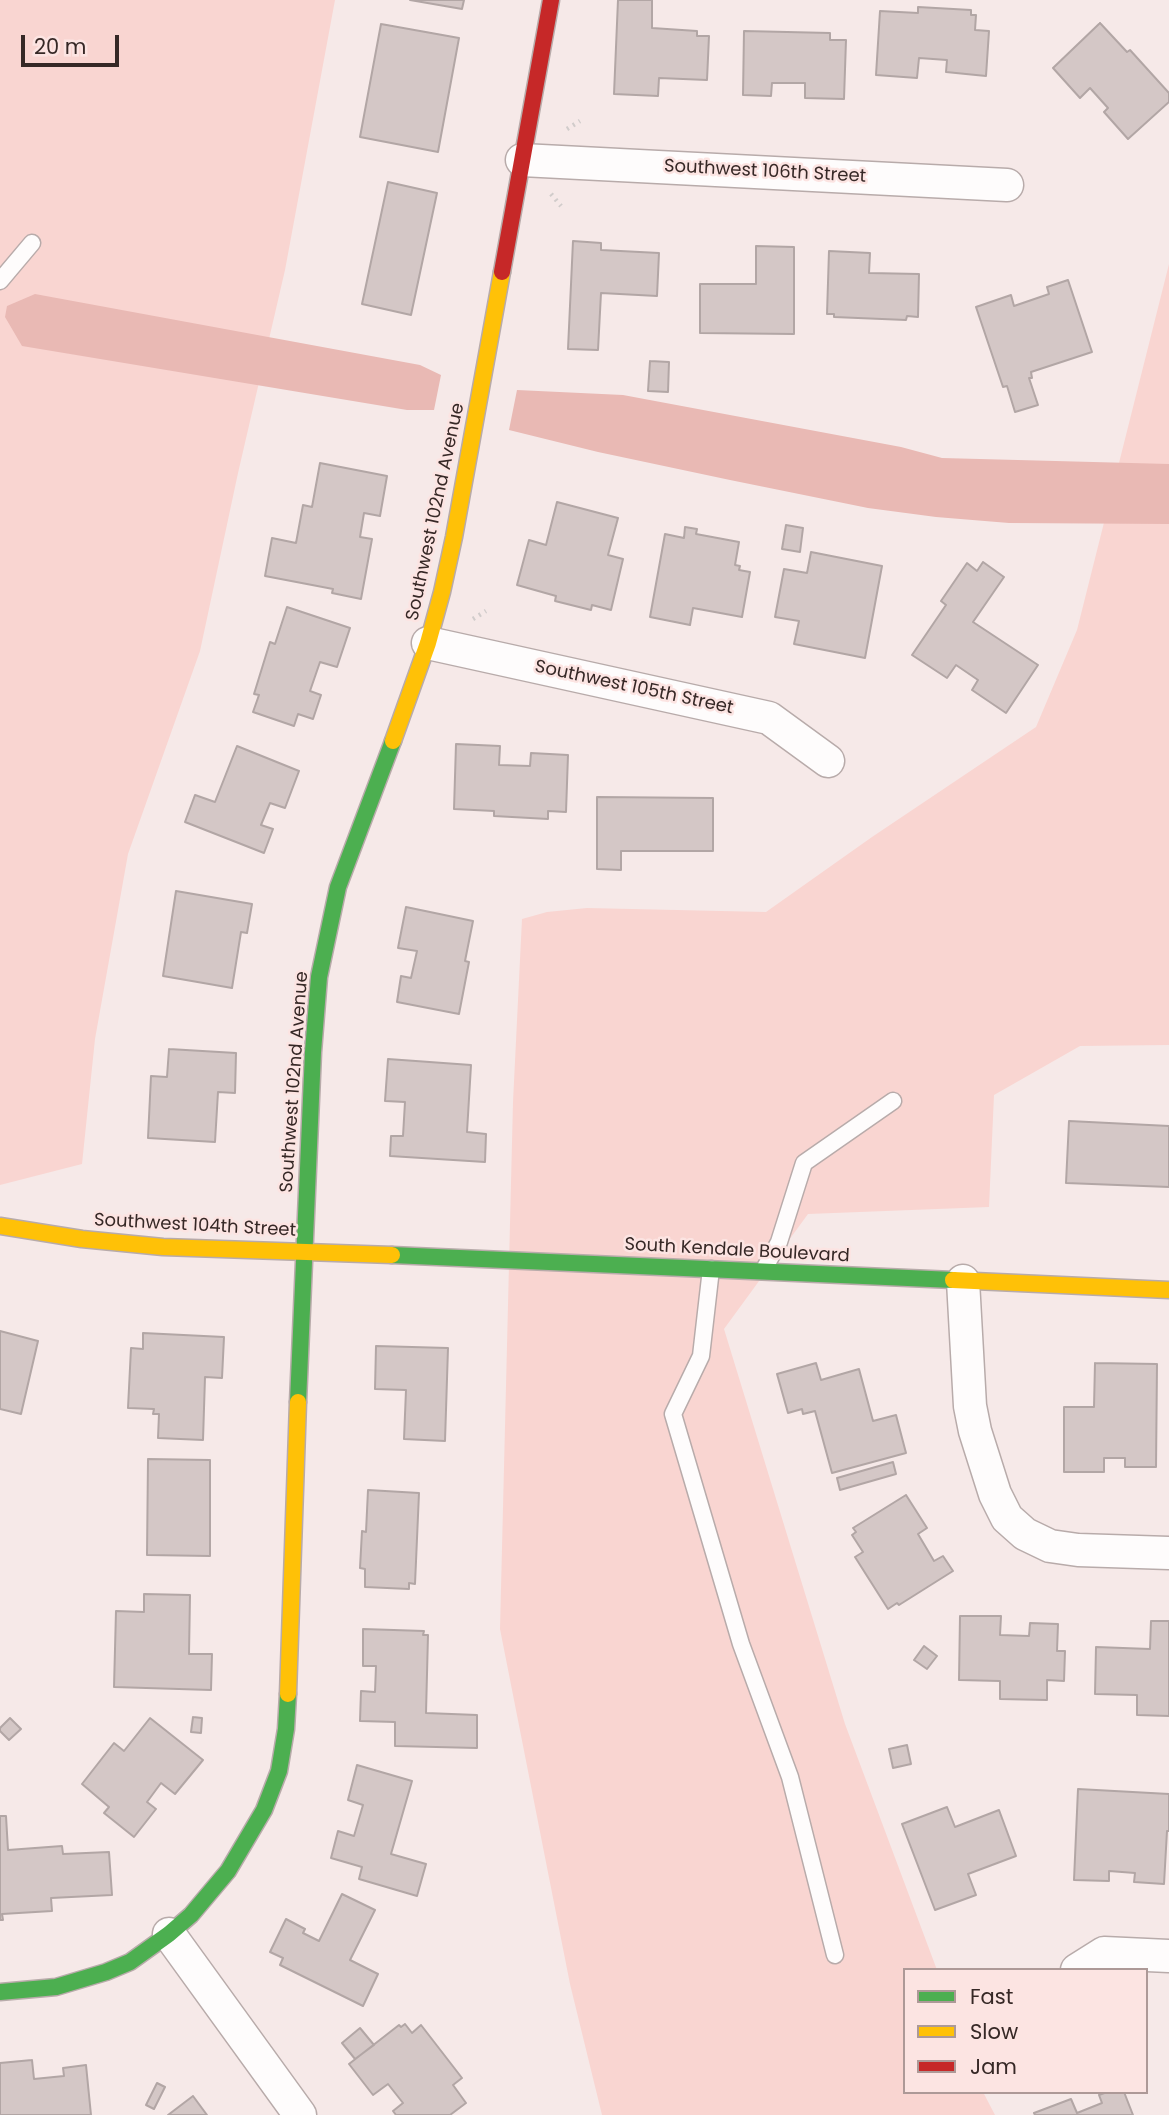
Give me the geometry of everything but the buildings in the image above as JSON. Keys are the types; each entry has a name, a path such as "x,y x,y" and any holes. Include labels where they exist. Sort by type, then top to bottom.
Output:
{"street":[{"name":"Southwest 102nd Avenue","path":"0,1992 56,1987 106,1972 130,1962 169,1934 191,1915 228,1871 270,1797 282,1756 288,1701 304,1251 319,977 338,887 428,643 454,537 551,0"},
{"name":"Southwest 106th Street","path":"522,160 1007,185"},
{"name":"Southwest 105th Street","path":"428,643 769,718 828,761"},
{"name":"Southwest 104th Street","path":"0,1226 82,1239 163,1247 304,1251"},
{"name":"South Kendale Boulevard","path":"304,1251 1169,1290"},
{"path":"963,1280 970,1406 975,1431 1003,1512 1017,1528 1042,1543 1064,1548 1169,1553"},
{"path":"169,1934 300,2115"},
{"path":"1080,1968 1104,1953 1169,1956"}],"lane":[{"path":"0,281 32,243"},
{"path":"763,1271 779,1242 804,1163 893,1101"},
{"path":"711,1269 701,1356 673,1414 741,1644 790,1777 835,1955"}],"path":[{"path":"560,133 580,121"},
{"path":"550,192 561,206"},
{"path":"469,622 486,611"}],"shaded area":[{"path":"0,0 335,0 285,270 200,651 128,854 95,1039 82,1164 0,1185"},
{"path":"1169,264 1169,1045 1080,1046 994,1095 989,1207 808,1214 724,1329 845,1724 936,1968 903,1968 903,2094 984,2094 995,2115 602,2115 570,1984 500,1629 513,1102 522,919 547,912 587,908 766,912 1036,727 1077,630"},
{"path":"35,294 420,365 441,375 434,410 407,410 22,346 5,317 7,306"},
{"path":"517,390 623,395 901,447 942,458 1169,464 1169,524 1009,523 936,517 868,508 730,480 509,430"}],"traffic: fast":[{"path":"298,1402 313,1052 319,977 338,887 393,741"},
{"path":"392,1255 953,1280"},
{"path":"0,1992 56,1987 106,1972 130,1962 191,1915 228,1871 264,1810 279,1771 288,1694"}],"traffic: slow":[{"path":"393,741 428,643 442,592 502,272"},
{"path":"0,1226 82,1239 163,1247 392,1255"},
{"path":"953,1280 1169,1290"},
{"path":"288,1694 298,1402"}],"traffic: jam":[{"path":"502,272 551,0"}]}
